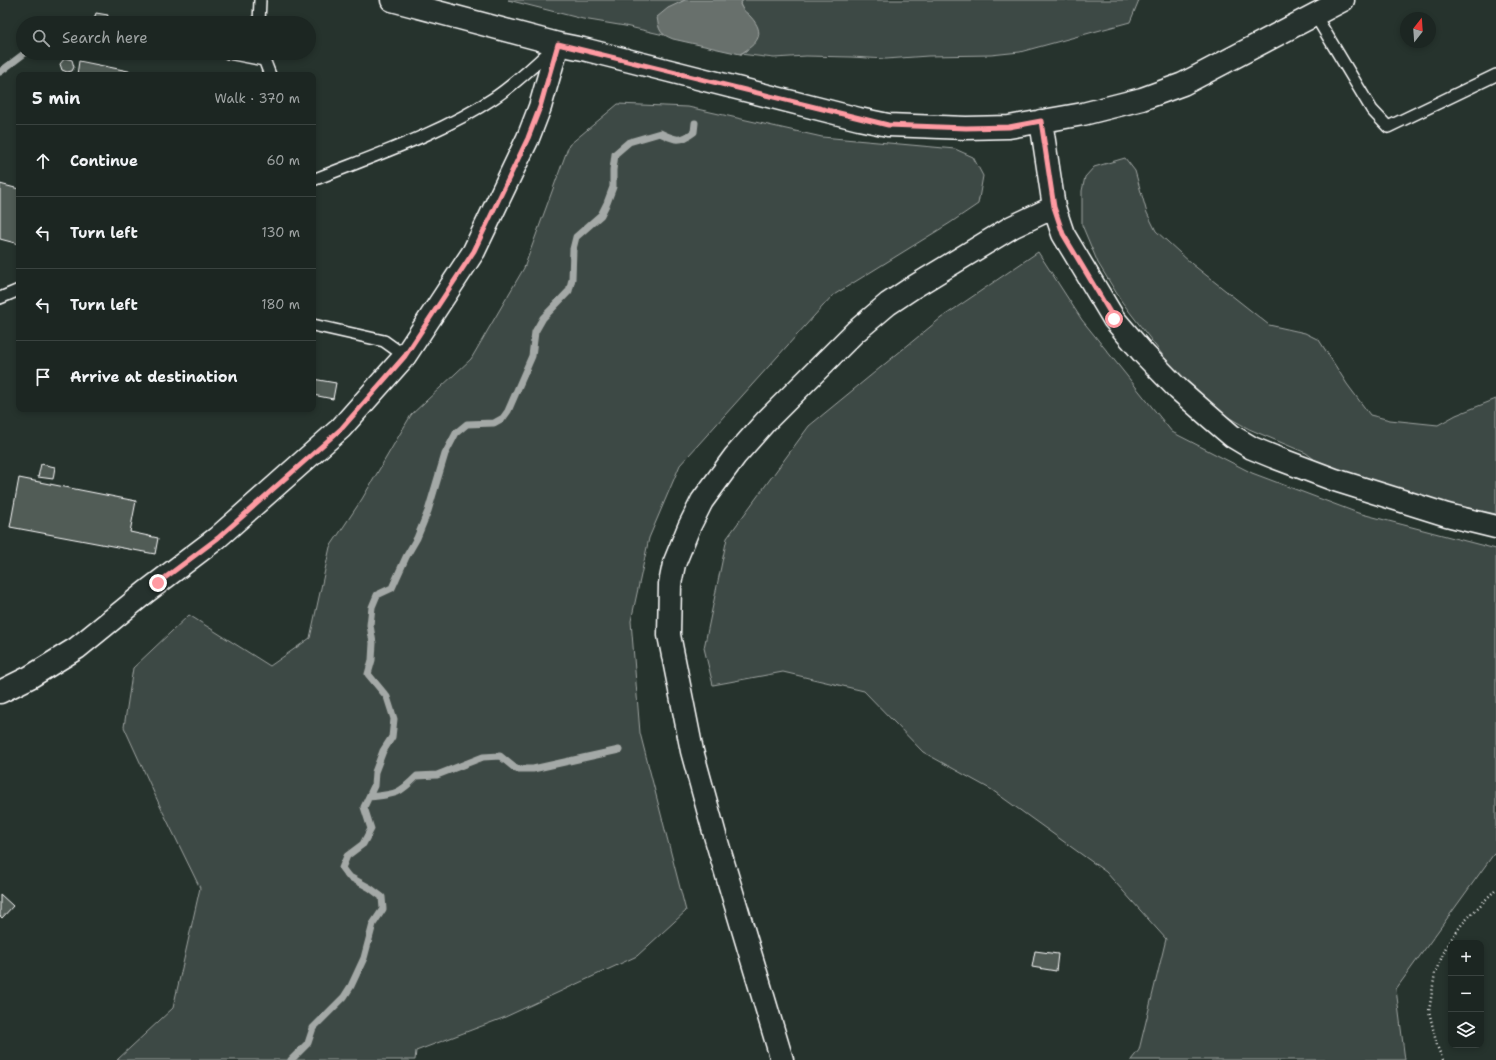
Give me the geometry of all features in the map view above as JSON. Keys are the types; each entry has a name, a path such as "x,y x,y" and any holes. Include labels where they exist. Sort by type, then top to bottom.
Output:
{"street":[{"path":"392,0 558,44 888,125 966,128 1009,127 1083,114 1142,100 1182,84 1343,0"},
{"path":"0,692 30,677 77,648 146,592 218,538 342,428 405,356 474,251 528,138 540,107 558,44"},
{"path":"1041,121 1054,207 1063,234 1114,319 1144,354 1178,389 1232,436 1252,448 1335,480 1448,515 1496,527"},
{"path":"782,1060 716,839 692,751 669,635 670,584 674,564 689,526 702,501 735,456 766,421 855,332 888,304 912,288 1012,227 1054,207"}],"lane":[{"path":"259,16 260,0"},
{"path":"1315,15 1372,110 1388,126 1496,75"},
{"path":"316,179 432,132 467,114 507,89 558,44"},
{"path":"264,60 269,72"},
{"path":"0,298 16,291"},
{"path":"316,326 384,341 405,356"}],"path":[{"path":"1443,1060 1437,1046 1429,1011 1435,973 1447,945 1462,924 1496,888"}],"shaded area":[{"path":"508,0 685,0 681,2 659,27 664,35 625,26 583,19"},
{"path":"685,0 743,0 740,4 755,22 759,33 758,38 751,46 740,54 673,39 663,34 657,17 668,8"},
{"path":"743,0 1139,0 1130,22 1020,52 991,55 928,56 886,59 806,56 774,58 740,54 748,50 750,17 743,10 740,4"},
{"path":"618,104 688,107 822,137 955,149 973,157 983,176 978,204 832,296 680,465 649,538 631,621 640,733 686,911 637,956 503,1018 416,1051 415,1060 117,1060 173,1008 200,888 124,727 133,668 189,615 270,666 310,638 330,547 362,499 411,415 471,359 524,268 569,145"},
{"path":"1125,158 1135,171 1147,213 1156,231 1192,264 1269,325 1305,333 1319,340 1347,384 1370,415 1390,420 1438,425 1456,415 1496,399 1496,514 1436,501 1323,466 1306,453 1249,429 1205,404 1181,379 1122,302 1098,263 1082,225 1082,191 1085,177 1094,167"},
{"path":"1038,252 1082,320 1172,432 1252,473 1358,513 1496,549 1496,851 1396,989 1405,1060 1131,1060 1139,1050 1166,939 1106,872 992,790 923,752 864,691 783,672 713,685 704,648 727,538 809,426 941,318"}],"building":[{"path":"96,13 108,15 108,16 95,16"},
{"path":"63,60 72,60 74,67 72,71 67,72 62,70 60,64"},
{"path":"79,61 133,72 77,72"},
{"path":"0,184 16,188 16,243 0,239"},
{"path":"316,380 336,383 333,399 316,396"},
{"path":"41,464 55,467 53,479 38,477"},
{"path":"19,478 136,501 130,532 158,538 155,554 10,527"},
{"path":"0,894 13,906 2,918 0,916"},
{"path":"1035,951 1058,954 1056,971 1032,967"}],"waterway":[{"path":"0,72 16,60"},
{"path":"291,1060 308,1043 313,1028 344,997 351,986 364,958 373,924 383,909 382,897 370,888 348,876 342,868 347,856 363,844 371,829 364,807 374,786 375,772 383,751 392,737 394,719 387,697 368,674 372,660 373,643 370,625 372,607 377,595 392,588 406,557 417,538 428,511 445,454 456,433 467,424 494,423 503,418 508,411 532,356 535,332 543,318 569,291 572,279 573,249 576,237 601,215 607,203 613,187 615,154 629,142 660,133 674,139 685,138 694,132 695,123"},
{"path":"369,797 391,794 401,790 417,776 437,775 483,757 500,756 516,769 533,769 619,750"}],"route":[{"path":"158,583 218,538 342,428 405,356 474,251 528,138 540,107 558,44 888,125 966,128 1009,127 1041,121 1054,207 1063,234 1114,319"}]}
